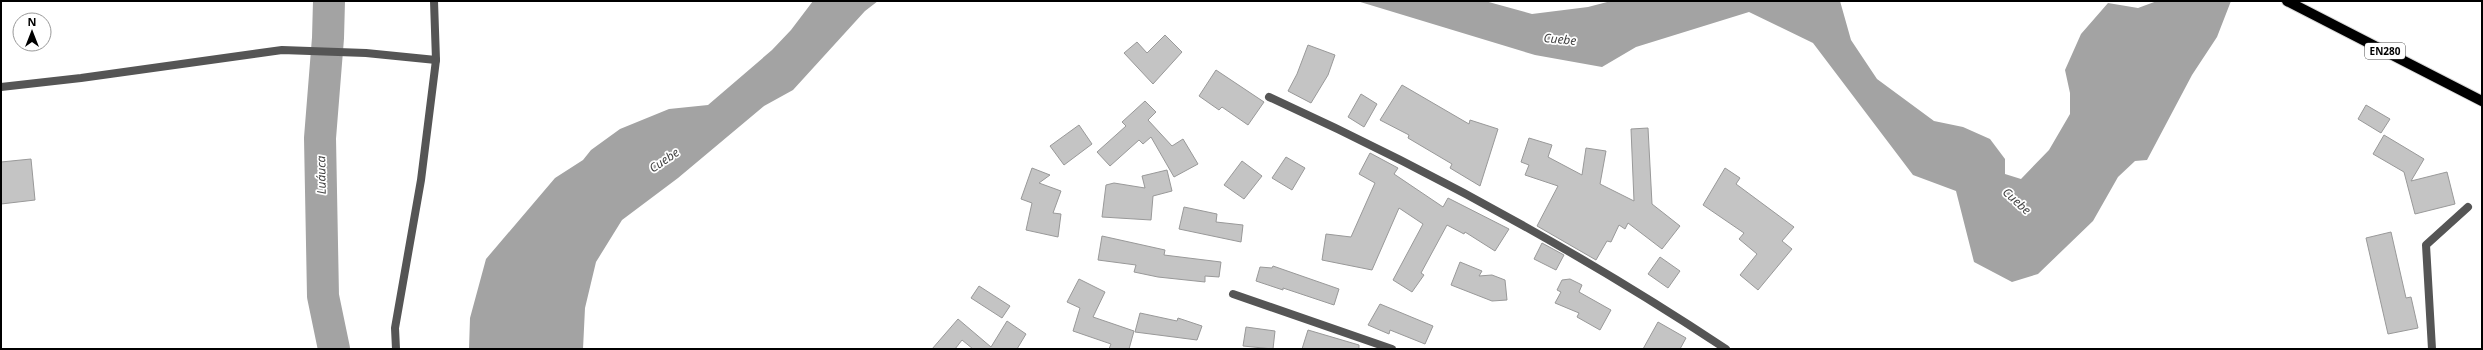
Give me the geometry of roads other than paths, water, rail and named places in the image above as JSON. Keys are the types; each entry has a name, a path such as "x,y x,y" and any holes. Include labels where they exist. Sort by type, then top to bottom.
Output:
{"main road":[{"name":"EN280","path":"2288,1 2482,101"}],"street":[{"path":"396,349 395,328 421,180 436,60 434,1"},
{"path":"1,87 80,78 282,50 366,53 436,60"},
{"path":"1269,97 1338,128 1555,243 1652,300 1726,349"},
{"path":"2432,349 2426,245 2468,207"},
{"path":"1233,294 1392,349"}],"water":[{"name":"Cuebe","path":"813,1 878,1 865,11 793,90 764,106 678,178 622,220 596,262 585,308 583,349 469,349 470,318 486,259 555,178 583,160 591,150 620,129 669,109 708,105 772,50 791,30"},
{"name":"Cuebe","path":"1357,1 1485,1 1532,14 1588,7 1611,1 1840,1 1851,40 1877,79 1934,121 1963,127 1990,139 2005,159 2005,174 2021,179 2049,150 2070,114 2070,93 2065,70 2081,34 2108,3 2138,8 2157,1 2231,1 2217,37 2192,75 2147,160 2135,161 2118,177 2093,221 2038,274 2012,282 1974,262 1956,191 1913,175 1813,43 1749,12 1636,47 1602,67 1535,55"}],"waterway":[{"name":"Luáuca","path":"329,1 328,38 320,138 323,296 334,349"}]}
